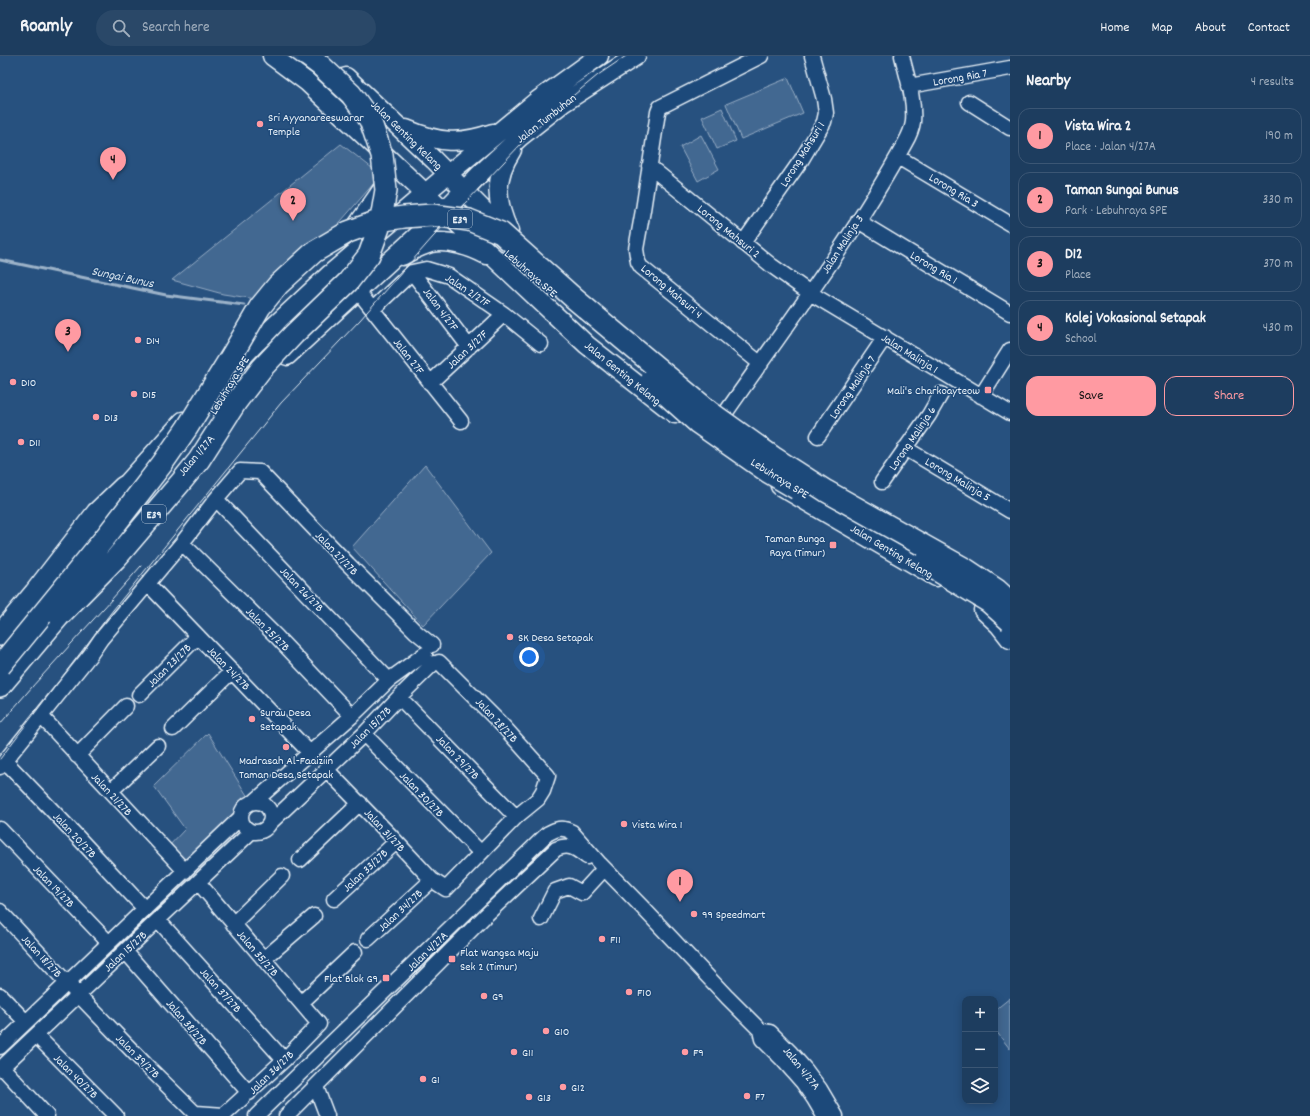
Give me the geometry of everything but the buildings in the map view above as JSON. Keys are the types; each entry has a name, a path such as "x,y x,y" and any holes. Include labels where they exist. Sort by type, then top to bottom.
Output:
{"highway":[{"name":"E39","path":"59,616 117,557 181,482 199,460 236,402 262,368 294,334 348,282 369,255 380,225 386,190 382,155 370,120 351,94 320,65 308,56"},
{"name":"Lebuhraya SPE","path":"0,666 104,539 162,464 187,428 260,307 278,285 314,252 348,232 378,221 432,215 469,220 501,233 576,300 710,412 773,458 826,491 967,570 997,590 1010,602"},
{"name":"Lebuhraya SPE","path":"0,686 59,616 141,514 195,441 272,314 302,278 330,257 359,242 401,230 428,228 482,238 505,250 698,423 768,472 966,587 989,602 1010,621"},
{"path":"0,635 35,593 96,513 124,487"}],"main road":[{"name":"Jalan Genting Kelang","path":"272,56 307,82 587,345 697,432 782,487 850,525 938,578 983,610 999,625 1010,639"},
{"name":"Jalan Genting Kelang","path":"324,56 465,190 513,239 575,296 649,359 724,415 752,438 863,507 950,558 1000,589 1010,597"},
{"name":"Jalan Tumbuhan","path":"448,174 538,100 599,56"},
{"name":"Jalan Tumbuhan","path":"465,190 520,137 563,103 636,56"},
{"path":"396,124 431,138 450,142 474,139 504,129"},
{"path":"513,239 500,206 498,185 504,165 520,137"},
{"path":"330,274 337,258 355,227 389,178 389,159"},
{"path":"0,657 99,524 124,487 198,403 255,344 330,274 448,174"},
{"name":"Jalan 1/27A","path":"0,697 129,535 240,403 294,348 465,190"},
{"path":"397,217 410,214 417,218 419,224 417,235"},
{"path":"378,271 414,250 431,243 442,242 471,248 495,260"}],"street":[{"name":"Lorong Mahsuri 4","path":"761,56 660,107 636,249 638,262 646,271 761,364"},
{"name":"Lorong Mahsuri 1","path":"743,243 802,159 824,122 826,113 824,99 812,56"},
{"name":"Jalan Malinja 3","path":"724,415 810,293 858,221 906,143 912,127 912,110 909,86 902,56"},
{"name":"Lorong Ria 7","path":"909,86 1010,68"},
{"path":"969,102 1010,128"},
{"name":"Lorong Ria 3","path":"898,157 1010,224"},
{"name":"Lorong Mahsuri 2","path":"649,166 772,266 810,293"},
{"name":"Lorong Ria 1","path":"858,221 1010,313"},
{"name":"Jalan 2/27F","path":"412,272 426,269 449,276 504,314 541,344"},
{"path":"373,309 412,272"},
{"name":"Jalan 4/27F","path":"412,272 469,347"},
{"name":"Jalan 27F","path":"357,290 461,421"},
{"name":"Jalan Malinja 1","path":"810,293 1010,413"},
{"name":"Jalan 3/27F","path":"430,383 504,314"},
{"name":"Lorong Malinja 7","path":"818,436 885,337"},
{"path":"981,396 1010,350"},
{"name":"Lorong Malinja 6","path":"882,482 929,415 941,394"},
{"name":"Lorong Malinja 5","path":"905,448 1010,511"},
{"name":"Jalan 27/27B","path":"216,498 240,471 260,472 348,564 416,632 435,656"},
{"path":"2,764 90,655 101,639 182,543 216,498"},
{"name":"Jalan 26/27B","path":"216,498 389,680"},
{"name":"Jalan 25/27B","path":"182,543 277,637 352,716"},
{"name":"Jalan 24/27B","path":"148,584 310,753"},
{"name":"Jalan 23/27B","path":"139,695 198,636"},
{"name":"Jalan 15/27B","path":"254,802 352,716 389,680 435,656"},
{"name":"Jalan 15/27B","path":"270,824 364,734 435,656"},
{"name":"Jalan 28/27B","path":"435,656 504,727 548,776 543,791 538,799 516,817"},
{"path":"173,729 232,671"},
{"name":"Jalan 29/27B","path":"399,697 516,817"},
{"path":"77,756 126,706"},
{"name":"Jalan 21/27B","path":"41,716 184,871"},
{"name":"Jalan 30/27B","path":"364,734 481,854"},
{"path":"111,791 158,746"},
{"name":"Jalan 20/27B","path":"2,764 72,831 145,909"},
{"name":"Jalan 31/27B","path":"326,769 432,880 446,889 481,854"},
{"path":"254,802 264,804 268,808 271,818 270,824 260,832 251,832 244,827 240,818 242,809 249,803 254,802"},
{"path":"300,860 360,803"},
{"path":"481,854 516,817"},
{"name":"Jalan 15/27B","path":"0,1047 240,818"},
{"name":"Jalan 19/27B","path":"0,828 109,943"},
{"name":"Jalan 4/27A","path":"256,1116 547,834 557,829 566,828 572,832 602,866 642,906 726,997 760,1030 770,1032 799,1062 820,1089 836,1116"},
{"name":"Jalan 15/27B","path":"1,1068 251,832"},
{"name":"Jalan 33/27B","path":"334,899 396,842"},
{"name":"Jalan 4/27A","path":"286,1116 486,915 556,849 562,847 573,847 602,866"},
{"path":"541,919 555,891 569,886 582,893 602,866"},
{"path":"233,924 282,876"},
{"name":"Jalan 34/27B","path":"368,939 432,880"},
{"name":"Jalan 35/27B","path":"198,882 319,1024"},
{"name":"Jalan 18/27B","path":"0,911 78,995"},
{"path":"264,959 314,916"},
{"name":"Jalan 37/27B","path":"158,920 284,1060"},
{"name":"Jalan 38/27B","path":"125,951 249,1093"},
{"path":"301,1003 355,952"},
{"path":"391,986 403,998"},
{"path":"0,995 26,1022"},
{"name":"Jalan 39/27B","path":"78,995 197,1115"},
{"name":"Jalan 36/27B","path":"197,1115 224,1115 284,1060 319,1024"},
{"name":"Jalan 4/27A","path":"760,1030 762,1039 803,1083 824,1116"},
{"name":"Jalan 40/27B","path":"36,1035 116,1116"},
{"path":"1,1068 47,1116"},
{"path":"316,1086 327,1116"}],"shaded area":[{"path":"788,78 803,113 741,139 726,104"},
{"path":"722,108 736,141 717,149 702,117"},
{"path":"701,135 719,169 698,181 680,147"},
{"path":"341,144 381,175 335,228 256,299 223,294 172,280"},
{"path":"425,465 491,553 423,625 352,547"},
{"path":"208,733 248,797 184,867 167,848 185,829 154,786"},
{"path":"1010,998 1010,1049 998,1034 998,1008"}],"waterway":[{"name":"Sungai Bunus","path":"0,260 166,295 244,305"}],"tram line":[{"path":"0,759 113,610 281,403 360,320 433,237 521,144 557,109 598,75 626,56"},
{"path":"0,724 141,566"}],"place":[{"name":"Sri Ayyanareeswarar Temple","path":"260,124"},
{"name":"Kolej Vokasional Setapak","path":"113,180"},
{"name":"Taman Sungai Bunus","path":"293,221"},
{"name":"D14","path":"138,340"},
{"name":"D12","path":"68,352"},
{"name":"D10","path":"13,382"},
{"name":"Mali's Charkoayteow","path":"988,390"},
{"name":"D15","path":"134,394"},
{"name":"D13","path":"96,417"},
{"name":"D11","path":"21,442"},
{"name":"Taman Bunga Raya (Timur)","path":"833,545"},
{"name":"SK Desa Setapak","path":"510,637"},
{"name":"Surau Desa Setapak","path":"252,719"},
{"name":"Madrasah Al-Faaiziin Taman Desa Setapak","path":"286,747"},
{"name":"Vista Wira 1","path":"624,824"},
{"name":"Vista Wira 2","path":"680,902"},
{"name":"99 Speedmart","path":"694,914"},
{"name":"F11","path":"602,939"},
{"name":"Flat Wangsa Maju Sek 2 (Timur)","path":"452,959"},
{"name":"Flat Blok G9","path":"386,978"},
{"name":"F10","path":"629,992"},
{"name":"G9","path":"484,996"},
{"name":"G10","path":"546,1031"},
{"name":"G11","path":"514,1052"},
{"name":"F9","path":"685,1052"},
{"name":"G1","path":"423,1079"},
{"name":"G12","path":"563,1087"},
{"name":"F7","path":"747,1096"},
{"name":"G13","path":"529,1097"}]}
